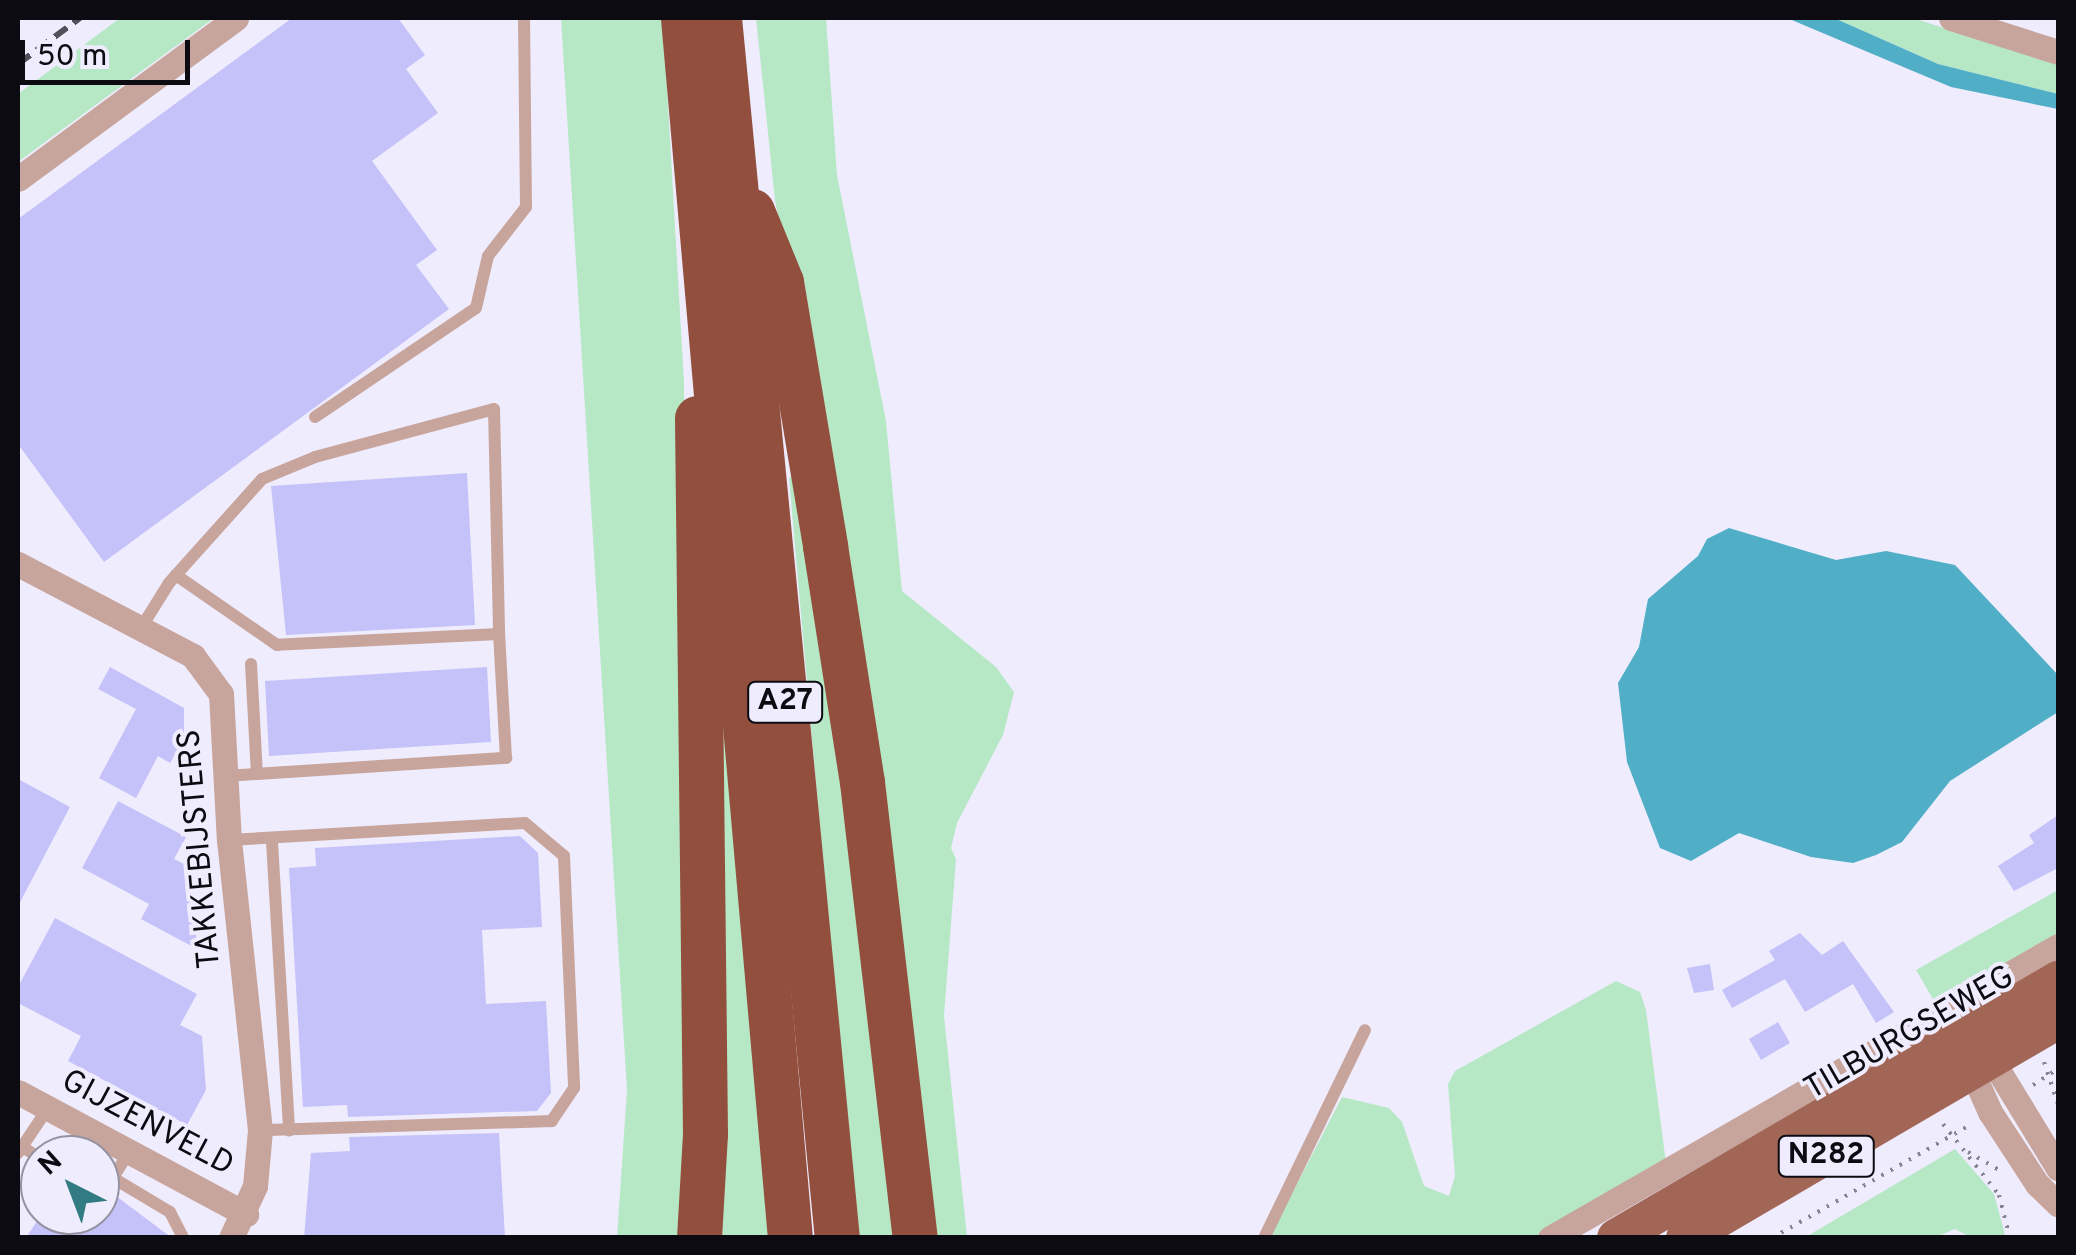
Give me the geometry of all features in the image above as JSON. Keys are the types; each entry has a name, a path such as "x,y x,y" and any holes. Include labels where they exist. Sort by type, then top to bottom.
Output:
{"highway":[{"name":"A27","path":"683,18 790,1238"},
{"name":"A27","path":"720,18 837,1238"},
{"name":"A27","path":"734,167 780,282 790,338 862,782 915,1238"},
{"name":"A27","path":"699,1238 705,1134 692,466 708,286"}],"main road":[{"name":"TILBURGSEWEG","path":"1684,1238 1974,1058 2058,980"},
{"name":"TILBURGSEWEG","path":"1616,1238 1974,1058 2058,1020"}],"street":[{"path":"18,179 236,18"},
{"path":"1951,18 2058,52"},
{"name":"TAKKEBIJSTERS","path":"18,564 194,656 216,680 260,1130 246,1214 231,1238"},
{"name":"TILBURGSEWEG","path":"1550,1238 2058,946"},
{"path":"1974,1058 2058,1168"},
{"path":"1974,1058 2037,1184 2058,1204"},
{"name":"GIJZENVELD","path":"18,1092 246,1214"}],"lane":[{"path":"316,417 476,308 488,256 526,207 524,18"},
{"path":"141,628 176,575 262,479 315,457 494,408 498,634 506,758 226,776"},
{"path":"176,575 277,645 498,634"},
{"path":"251,664 257,774"},
{"path":"229,840 272,842 525,823 564,856 574,1088 552,1121 260,1130"},
{"path":"272,842 289,1132"},
{"path":"1264,1238 1366,1030"},
{"path":"30,1135 48,1108"},
{"path":"129,1152 113,1178 170,1212 183,1238"}],"path":[{"path":"1772,1238 1950,1135 1999,1195 2010,1238"}],"green space":[{"path":"120,18 214,18 18,162 18,94"},
{"path":"561,18 663,18 684,382 686,1237 617,1237 627,1090"},
{"path":"756,18 826,18 837,175 886,421 902,591 996,667 1014,692 1003,735 957,823 951,848 956,859 944,1016 967,1237 929,1237 800,333 775,200"},
{"path":"1834,18 1913,18 2058,65 2058,94 1938,64"},
{"path":"801,472 897,1237 856,1237 789,478"},
{"path":"709,495 771,1237 709,1237"},
{"path":"2058,890 2058,936 1937,1006 1916,970"},
{"path":"1616,981 1640,992 1646,1010 1666,1163 1536,1237 1269,1238 1342,1097 1389,1108 1402,1122 1424,1186 1449,1196 1455,1176 1448,1084 1455,1071"},
{"path":"1955,1149 1994,1194 2006,1238 1970,1237 1955,1229 1936,1237 1804,1238"}],"water":[{"path":"1787,18 1834,18 1938,64 2058,94 2058,109 1951,87"},
{"path":"1729,528 1836,560 1886,551 1955,565 2058,675 2058,712 1950,781 1902,842 1853,863 1811,857 1739,833 1691,861 1660,848 1627,762 1618,683 1639,647 1648,599 1698,556 1707,539"}],"building":[{"path":"292,18 398,18 425,55 406,69 438,113 372,161 437,250 416,265 449,309 104,562 18,444 18,219"},
{"path":"467,473 475,625 286,635 271,486"},
{"path":"110,667 184,708 184,738 170,763 158,756 136,798 99,778 136,709 98,689"},
{"path":"487,667 491,742 269,756 265,681"},
{"path":"18,779 70,807 18,906"},
{"path":"118,801 186,837 174,859 192,868 197,949 141,919 149,904 82,868"},
{"path":"2058,815 2058,868 2014,891 1998,866 2034,843 2029,835"},
{"path":"520,836 538,853 542,927 482,930 486,1004 546,1001 551,1093 537,1111 348,1117 347,1105 303,1107 289,868 316,866 315,848"},
{"path":"55,918 197,994 180,1025 202,1036 206,1090 187,1125 68,1061 81,1036 18,1003 18,987"},
{"path":"1800,933 1822,955 1843,941 1894,1012 1876,1023 1853,984 1805,1012 1785,979 1732,1008 1722,990 1775,960 1769,951"},
{"path":"1710,964 1714,990 1694,993 1687,968"},
{"path":"1778,1022 1790,1043 1761,1060 1749,1039"},
{"path":"499,1133 505,1238 304,1238 311,1153 350,1151 349,1137"},
{"path":"120,1199 172,1238 26,1238 120,1235"}],"railway":[{"path":"18,64 80,18"}]}
